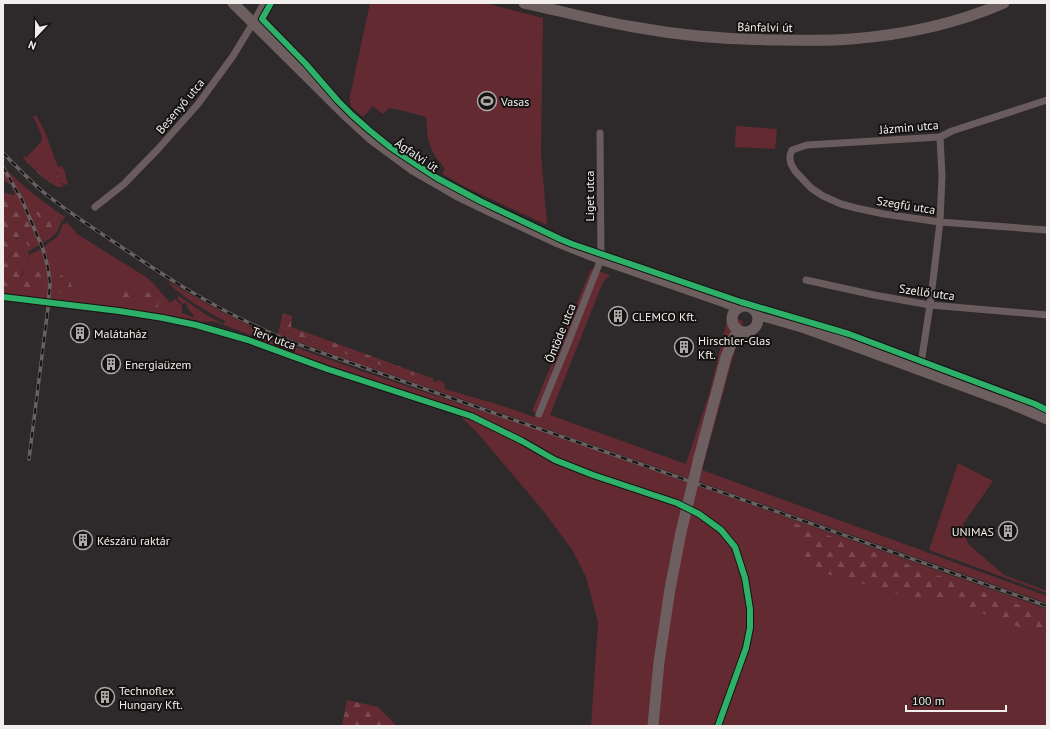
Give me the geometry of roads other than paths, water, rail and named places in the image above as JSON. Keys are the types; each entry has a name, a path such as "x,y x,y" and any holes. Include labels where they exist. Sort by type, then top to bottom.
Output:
{"main road":[{"name":"Ágfalvi út","path":"233,3 367,135 413,169 458,195 558,242 601,259 695,292 736,324"},
{"name":"Bánfalvi út","path":"524,3 615,24 677,34 736,39 815,40 851,39 891,35 964,18 1004,3"},
{"path":"653,726 659,662 670,589 681,532 726,357 736,324 744,306 750,307 756,311 758,320 756,327"},
{"path":"757,314 846,342 1007,402 1047,419"},
{"path":"736,324 749,332 756,327 767,324 787,323"}],"street":[{"name":"Besenyő utca","path":"95,207 124,184 179,127 207,93 233,56 264,3"},
{"name":"Jázmin utca","path":"792,150 807,145 940,137 963,127 1047,100"},
{"name":"Liget utca","path":"600,133 601,259"},
{"path":"920,370 930,305 940,222 942,176 940,137"},
{"name":"Szegfű utca","path":"792,150 790,159 795,171 811,188 823,196 841,204 884,214 940,222 1047,230"},
{"name":"Öntöde utca","path":"539,414 601,259"},
{"name":"Szellő utca","path":"806,280 874,295 930,305 1047,315"},
{"name":"Terv utca","path":"3,297 118,311 180,321 248,340 327,369 471,416 526,443 555,460 593,475 677,503 699,514 721,530 735,547 745,578 750,609 750,628 746,648 718,726"}],"railway":[{"path":"3,153 42,191 78,218 167,277 204,299 277,336 319,352 1047,606"},
{"path":"3,167 22,200 43,249 50,283 29,459"}],"place":[{"name":"Vasas","path":"487,101"},
{"name":"CLEMCO Kft.","path":"618,316"},
{"name":"Malátaház","path":"80,333"},
{"name":"Hirschler-Glas Kft.","path":"684,347"},
{"name":"Energiaüzem","path":"111,364"},
{"name":"UNIMAS","path":"1008,531"},
{"name":"Készárú raktár","path":"83,540"},
{"name":"Technoflex Hungary Kft.","path":"105,697"}]}
